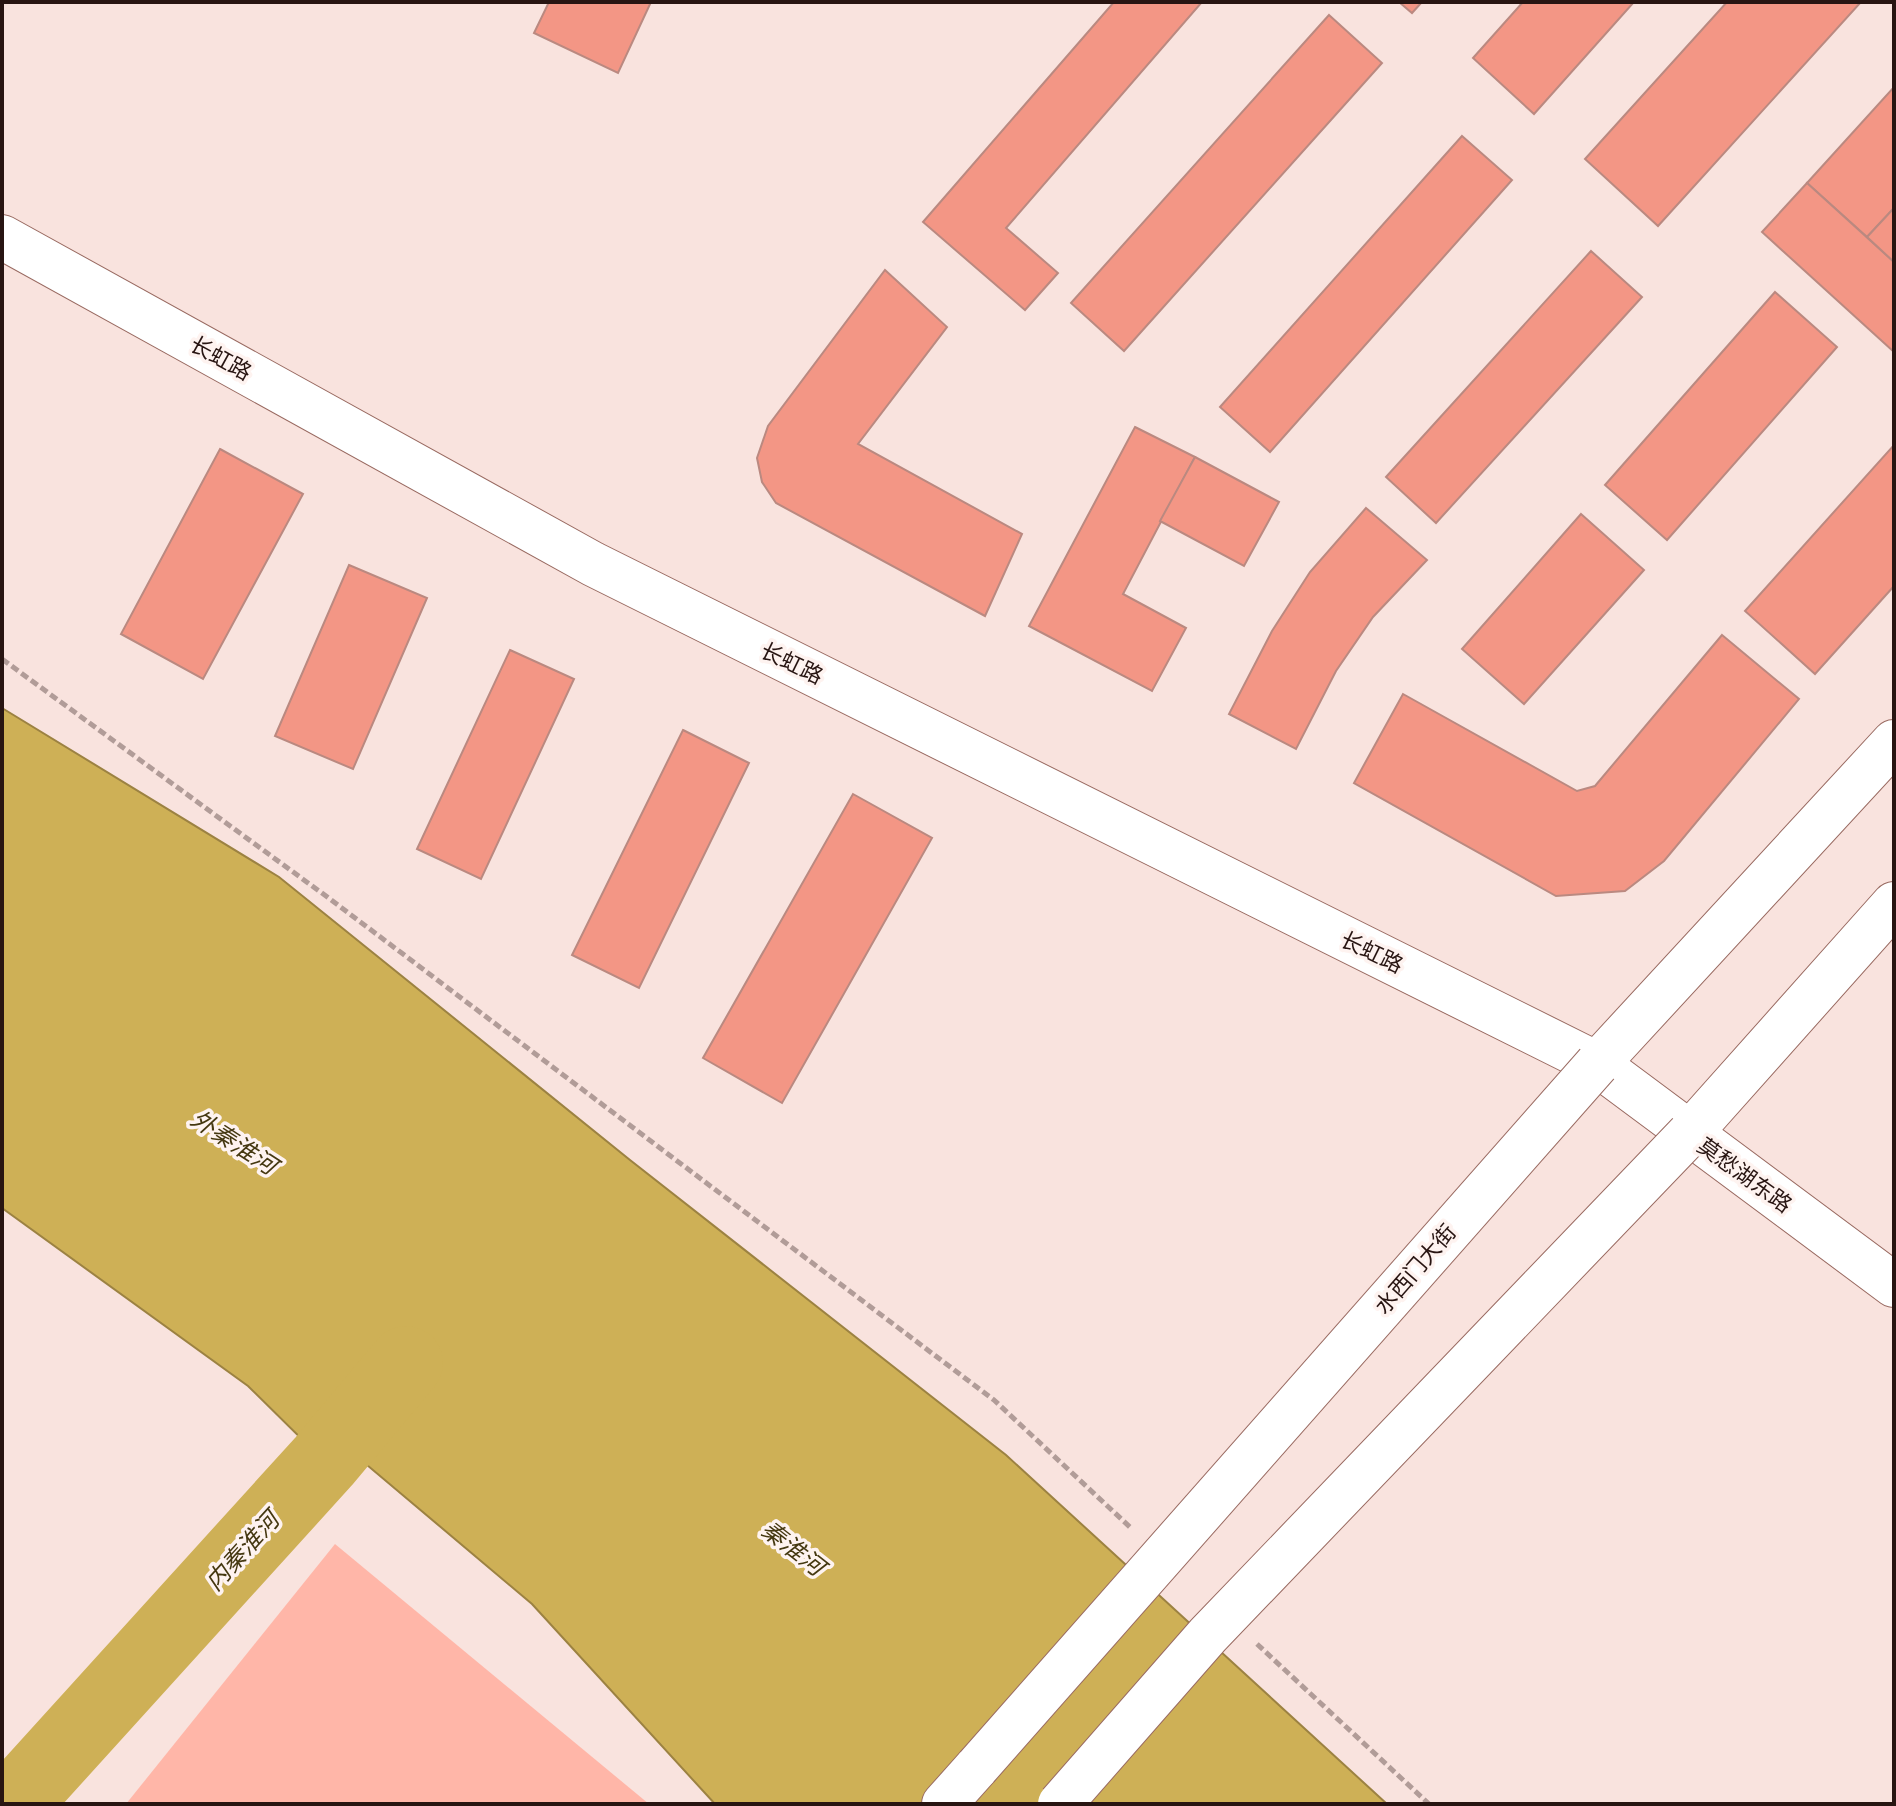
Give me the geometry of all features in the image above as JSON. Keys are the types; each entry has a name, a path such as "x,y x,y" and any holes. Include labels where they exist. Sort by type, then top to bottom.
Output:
{"main road":[{"name":"长虹路","path":"2,237 593,564 1597,1064"},
{"name":"水西门大街","path":"944,1804 1597,1064 1894,742"},
{"path":"1060,1804 1208,1635 1689,1134 1894,904"},
{"name":"莫愁湖东路","path":"1597,1064 1894,1285"}],"path":[{"path":"2,659 330,899 994,1400 1143,1538"},
{"path":"1246,1634 1429,1804"}],"shaded area":[{"path":"335,1544 649,1804 126,1804"}],"water":[{"path":"2,708 279,877 630,1160 1006,1455 1387,1804 715,1804 532,1604 335,1438 324,1461 248,1386 2,1208"}],"building":[{"path":"549,2 651,2 618,73 534,33"},
{"path":"1114,2 1202,2 1006,228 1058,273 1025,310 923,222"},
{"path":"1399,2 1422,2 1412,13"},
{"path":"1523,2 1634,2 1534,114 1473,58"},
{"path":"1727,2 1861,2 1658,226 1585,159"},
{"path":"1329,15 1382,63 1124,351 1071,303"},
{"path":"1894,87 1894,208 1867,237 1807,183"},
{"path":"1462,136 1512,180 1270,452 1220,407"},
{"path":"1807,183 1894,262 1894,352 1762,232"},
{"path":"1894,208 1894,262 1867,237"},
{"path":"1591,251 1642,297 1436,523 1386,477"},
{"path":"885,270 947,327 858,444 1022,534 985,616 776,503 762,482 757,458 768,426"},
{"path":"1775,292 1837,347 1667,540 1605,485"},
{"path":"1135,427 1195,457 1123,594 1186,628 1152,691 1029,626"},
{"path":"1894,445 1894,586 1815,674 1745,611"},
{"path":"220,449 303,494 203,679 121,634"},
{"path":"1195,457 1279,502 1244,566 1160,521"},
{"path":"1366,508 1427,560 1373,617 1336,671 1296,749 1229,714 1272,631 1310,572"},
{"path":"1581,514 1644,570 1524,704 1462,649"},
{"path":"349,565 427,598 353,769 275,736"},
{"path":"1722,635 1799,699 1664,861 1625,891 1556,896 1354,783 1403,694 1577,791 1595,786"},
{"path":"510,650 574,679 481,879 417,849"},
{"path":"683,730 749,763 639,988 572,955"},
{"path":"853,794 932,838 782,1103 703,1058"}],"waterway":[{"name":"内秦淮河","path":"13,1804 324,1461 406,1363"}],"water label":[{"name":"外秦淮河","path":"234,1142"},
{"name":"秦淮河","path":"793,1548"}]}
